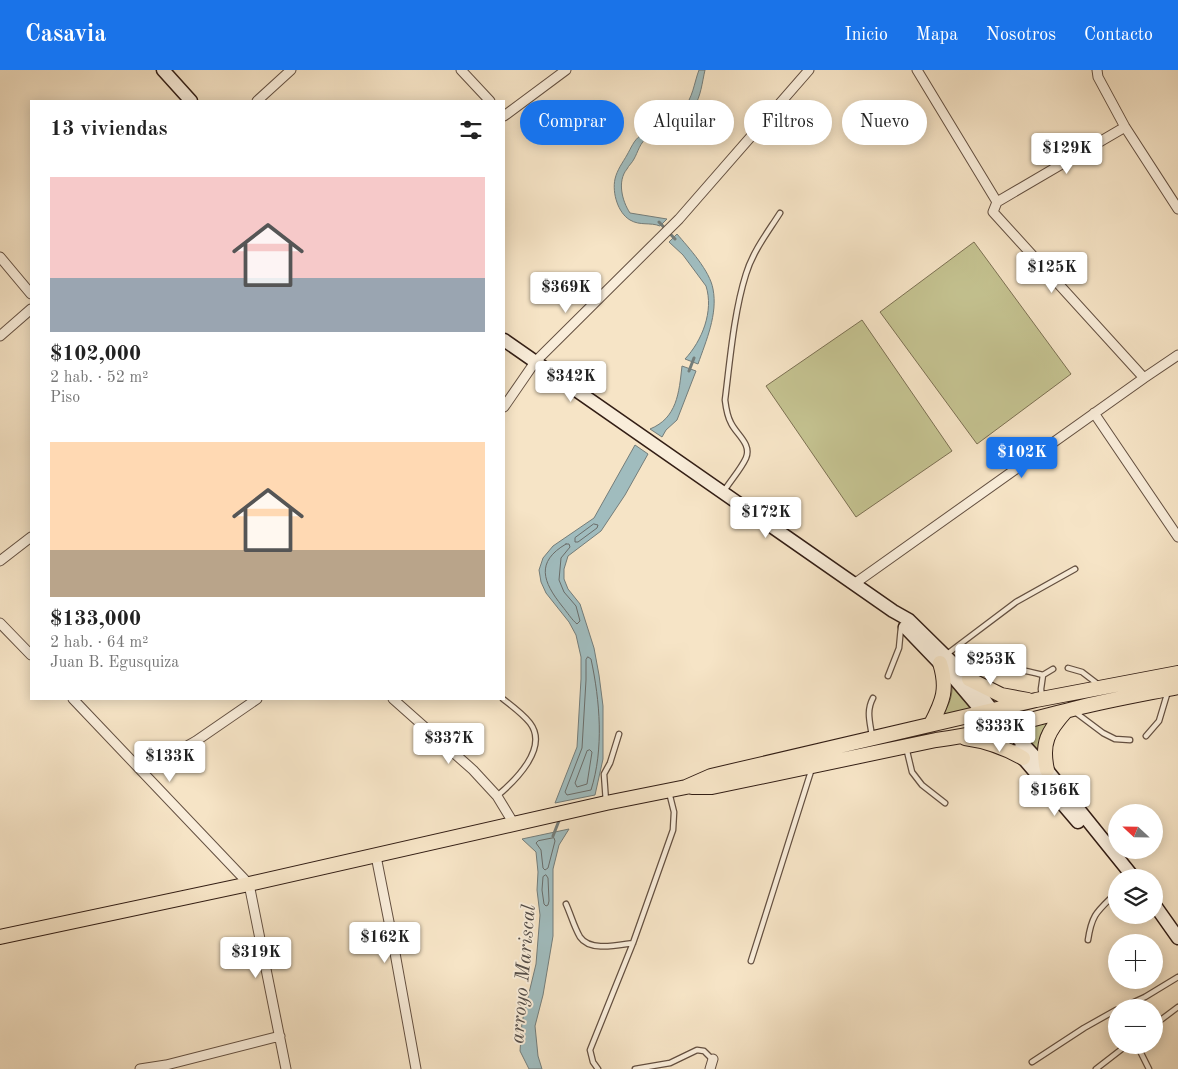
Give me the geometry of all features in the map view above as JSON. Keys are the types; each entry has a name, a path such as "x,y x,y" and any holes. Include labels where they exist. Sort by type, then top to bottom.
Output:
{"highway":[{"path":"930,724 940,708 945,689 943,659"},
{"path":"0,937 249,884 686,786 710,776 988,711 1178,673"},
{"path":"966,675 1001,695 1025,700 1040,700"},
{"path":"686,786 712,787 906,746 1002,728 1069,710 1174,688"},
{"path":"1047,770 1045,744 1052,727 1069,710"},
{"path":"960,737 989,742 1023,758"}],"main road":[{"path":"163,70 190,100"},
{"path":"505,341 908,620 988,711 1023,758 1086,831 1095,841 1108,846"},
{"path":"893,611 901,624 943,659 966,675 988,711"},
{"path":"1002,728 1047,770 1108,846"},
{"path":"1118,859 1126,869"},
{"path":"1163,913 1174,923 1178,938"}],"street":[{"path":"257,100 290,70"},
{"path":"462,70 489,100"},
{"path":"505,115 566,70"},
{"path":"505,406 535,362 679,219 809,70"},
{"path":"917,70 997,202"},
{"path":"1097,70 1098,77 1125,127 1178,209"},
{"path":"1125,127 997,202 994,212 1144,378"},
{"path":"0,258 30,293"},
{"path":"0,336 30,310"},
{"path":"854,584 1178,355"},
{"path":"1094,413 1178,537"},
{"path":"0,562 30,538"},
{"path":"0,622 30,654"},
{"path":"74,700 249,884 286,1069"},
{"path":"143,771 196,741 256,700"},
{"path":"394,700 473,770 518,823"},
{"path":"376,856 416,1069"},
{"path":"140,1069 166,1067 280,1036"},
{"path":"710,1069 713,1059"}],"lane":[{"path":"723,492 747,456 748,449 732,426 727,414 725,400 738,308 746,274 756,251 780,213"},
{"path":"943,659 1016,602 1075,568"},
{"path":"888,676 899,648 901,624"},
{"path":"966,675 985,667 1004,666 1043,675 1053,669"},
{"path":"1068,668 1082,672 1102,688"},
{"path":"1040,700 1043,675"},
{"path":"1146,736 1159,721 1174,688"},
{"path":"872,738 868,712 873,698"},
{"path":"497,796 522,772 535,744 534,732 529,722 504,700"},
{"path":"1069,710 1115,739 1130,740"},
{"path":"606,803 604,774 610,763 619,734"},
{"path":"906,746 912,772 922,785 945,803"},
{"path":"751,961 813,765"},
{"path":"598,1069 594,1066 590,1050 633,943 673,830 674,812 668,790"},
{"path":"1088,940 1093,917 1108,901"},
{"path":"566,904 581,939 599,946 633,943"},
{"path":"1141,999 1178,977"},
{"path":"1163,1018 1178,1006"},
{"path":"1032,1062 1108,1014"},
{"path":"635,1069 670,1063 697,1050 704,1052 713,1059"},
{"path":"1096,1069 1115,1054"},
{"path":"1142,1054 1149,1069"}],"shaded area":[{"path":"974,242 1071,374 977,444 880,312"},
{"path":"862,320 952,451 856,517 766,386"},
{"path":"952,683 975,709 941,716 950,701"},
{"path":"1054,720 1040,756 1017,728"}],"water":[{"path":"699,70 705,70 697,100 688,100"},
{"path":"633,144 640,145 622,179 623,197 630,213 667,219 660,226 630,220 622,213 617,202 614,190 615,179"},
{"path":"677,234 703,267 713,289 713,318 698,364 685,359 697,344 705,325 708,296 706,286 683,255 669,242"},
{"path":"682,366 696,371 677,420 666,430 662,437 650,429 666,418 675,404 680,386"},
{"path":"635,445 648,454 625,495 601,531 568,556 564,569 564,579 568,589 580,604 594,648 603,706 603,759 595,795 555,803 577,747 581,657 576,635 569,622 546,593 541,582 539,570 543,558 553,546 594,518"},
{"path":"569,829 559,845 553,869 553,936 543,995 535,1026 538,1056 542,1069 529,1069 520,1051 522,1022 536,964 540,915 536,852 522,839"}],"waterway":[{"name":"arroyo Mariscal","path":"659,222 675,239"},
{"name":"arroyo Mariscal","path":"689,371 694,358"},
{"name":"arroyo Mariscal","path":"553,836 560,818"}]}
